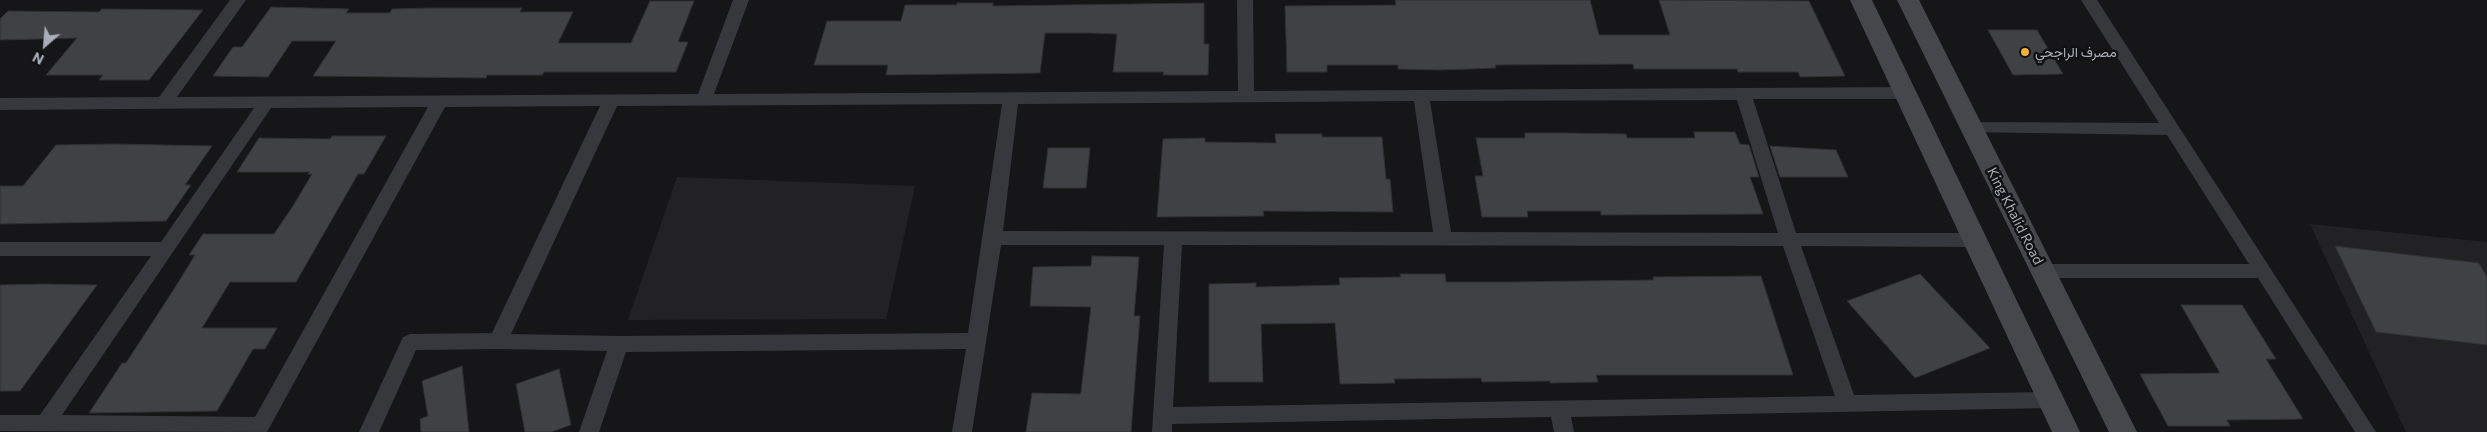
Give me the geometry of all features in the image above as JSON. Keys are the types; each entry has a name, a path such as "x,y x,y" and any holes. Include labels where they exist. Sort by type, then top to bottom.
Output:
{"main road":[{"path":"1861,0 2066,432"},
{"name":"King Khalid Road","path":"1908,0 2123,432"}],"street":[{"path":"164,103 238,0"},
{"path":"704,100 741,0"},
{"path":"1245,0 1246,97"},
{"path":"2090,0 2366,432"},
{"path":"0,104 1905,93"},
{"path":"1743,94 1789,240 1846,403"},
{"path":"1421,96 1443,239"},
{"path":"962,432 993,238 1011,98"},
{"path":"498,341 611,100"},
{"path":"46,424 267,102"},
{"path":"0,423 258,429 440,102"},
{"path":"1971,128 2173,129"},
{"path":"993,238 1975,240"},
{"path":"1173,238 1162,424 1559,409 2050,400"},
{"path":"0,248 166,249"},
{"path":"2043,271 2263,271"},
{"path":"369,432 410,342 498,341 619,344 977,341"},
{"path":"589,432 619,344"},
{"path":"1559,409 1564,432"}],"shaded area":[{"path":"677,177 915,186 886,319 628,320"},
{"path":"2310,224 2487,242 2487,432 2406,432"}],"building":[{"path":"1395,0 1590,0 1599,35 1670,35 1659,0 1809,1 1845,76 1800,77 1798,72 1738,72 1737,69 1634,69 1633,64 1495,65 1496,68 1440,70 1398,69 1398,65 1327,65 1327,72 1287,72 1285,6 1396,5"},
{"path":"650,1 694,1 678,42 688,42 676,72 544,72 542,75 487,75 486,78 313,76 336,41 292,41 268,77 213,76 233,47 242,47 271,7 349,9 346,13 390,13 392,9 429,8 522,8 520,12 573,12 558,43 631,43"},
{"path":"957,3 993,3 993,6 1204,3 1204,44 1209,44 1208,75 1163,75 1164,72 1113,72 1117,34 1091,33 1045,33 1040,73 886,75 888,65 814,65 827,21 901,21 905,5 957,5"},
{"path":"102,9 203,10 149,80 99,80 103,75 46,75 77,38 0,40 0,19 8,11 99,12"},
{"name":"مصرف الراجحي","path":"1988,30 2037,30 2063,74 2013,75"},
{"path":"1694,132 1735,132 1740,144 1749,145 1759,177 1750,177 1763,214 1601,215 1601,211 1527,211 1528,217 1482,217 1475,176 1483,176 1476,138 1525,138 1525,133 1567,133 1626,134 1627,138 1695,138"},
{"path":"1275,134 1322,134 1322,137 1382,137 1386,179 1390,179 1393,212 1263,211 1264,216 1157,217 1163,139 1205,138 1205,142 1276,143"},
{"path":"332,136 386,136 364,174 358,174 296,282 230,282 202,328 277,328 265,349 253,349 217,411 89,413 122,363 126,363 176,286 195,255 189,255 203,234 274,234 293,206 312,174 308,174 310,172 237,172 259,138 330,139"},
{"path":"56,145 212,146 185,185 191,185 166,221 0,224 0,186 23,186"},
{"path":"1770,146 1836,150 1848,177 1780,177"},
{"path":"1048,148 1090,148 1086,188 1043,188"},
{"path":"2335,246 2479,263 2487,277 2487,345 2376,332"},
{"path":"1092,256 1139,257 1134,316 1140,316 1131,432 1026,432 1032,393 1080,394 1091,307 1030,306 1033,267 1091,266"},
{"path":"1400,274 1445,274 1446,282 1654,280 1653,277 1761,276 1793,375 1596,375 1598,382 1550,383 1550,381 1482,382 1481,378 1394,379 1395,383 1340,384 1335,323 1261,324 1263,382 1209,382 1209,284 1256,283 1256,287 1340,285 1339,278 1401,277"},
{"path":"1920,274 1990,348 1915,378 1847,301"},
{"path":"0,285 97,285 20,391 0,391"},
{"path":"2181,305 2242,305 2276,359 2266,359 2303,419 2227,420 2230,426 2168,426 2140,374 2220,373"},
{"path":"462,366 469,432 421,432 420,419 428,416 422,381"},
{"path":"559,369 571,425 551,432 525,432 516,384"}],"place":[{"name":"مصرف الراجحي","path":"2025,52"}]}
